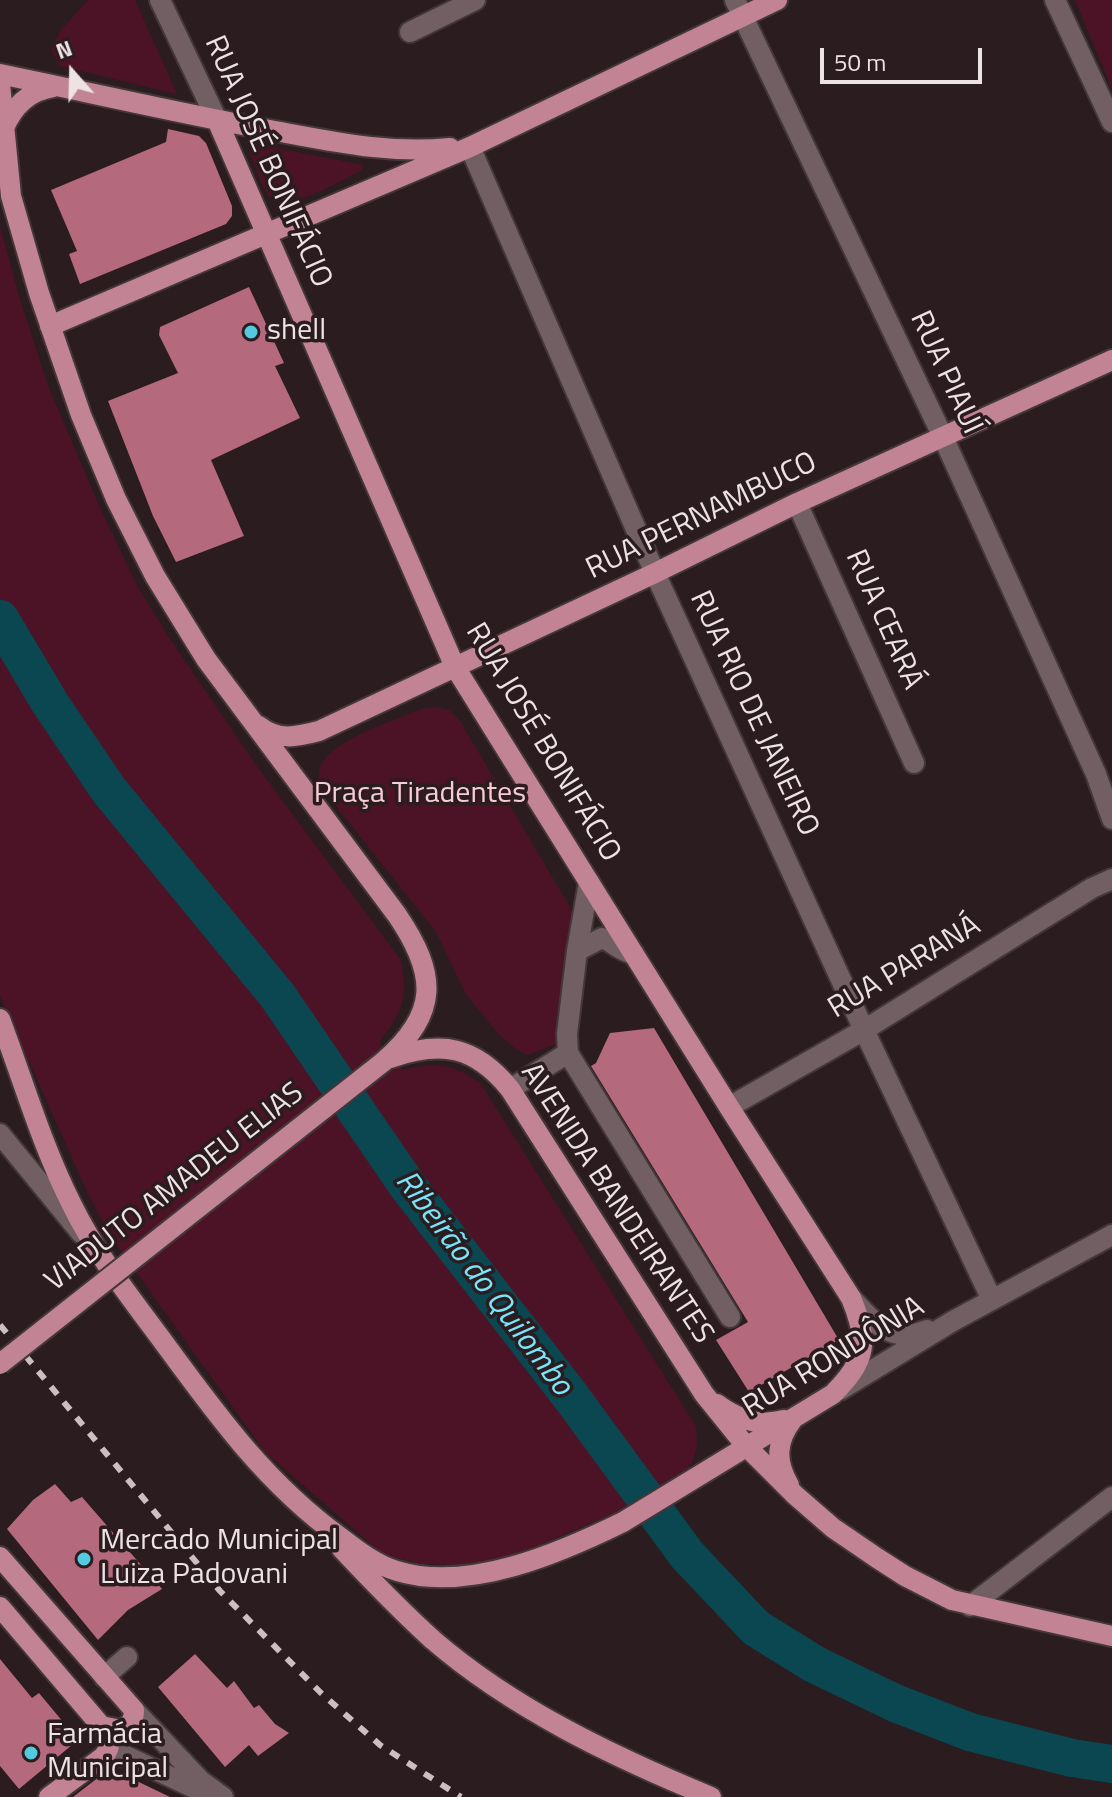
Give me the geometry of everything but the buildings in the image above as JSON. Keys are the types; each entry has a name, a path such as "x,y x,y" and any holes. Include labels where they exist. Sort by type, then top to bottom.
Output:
{"main road":[{"path":"50,326 470,147 739,8 777,0"},
{"path":"0,74 217,120 397,151 470,147"},
{"path":"0,84 11,196 50,326 81,415 122,512 169,600 206,659 397,915 422,957 427,985 423,1012 406,1041 385,1061"},
{"path":"4,128 26,97 57,86"},
{"name":"RUA JOSÉ BONIFÁCIO","path":"217,120 455,667 851,1298 862,1324 860,1358 852,1375 833,1394"},
{"name":"RUA PERNAMBUCO","path":"319,731 797,503 1112,360"},
{"path":"245,712 261,728 279,737 319,731"},
{"path":"307,794 297,762 304,744 319,731"},
{"path":"0,1019 70,1202 95,1249 226,1429 389,1598 479,1676 526,1707 597,1745 711,1797"},
{"name":"AVENIDA BANDEIRANTES","path":"385,1061 411,1051 454,1049 489,1065 510,1089 704,1394 746,1446 833,1528 905,1576 952,1600 1112,1636"},
{"name":"VIADUTO AMADEU ELIAS","path":"0,1364 385,1061"},
{"path":"704,1394 749,1421 775,1423 797,1416"},
{"name":"RUA RONDÔNIA","path":"746,1446 833,1394"},
{"path":"795,1495 781,1469 779,1455 784,1432 797,1416"},
{"path":"311,1517 362,1554 397,1571 433,1576 477,1574 560,1551 623,1522 746,1446"},
{"path":"0,1557 134,1710 134,1719 121,1730 101,1726"},
{"path":"0,1607 108,1734 110,1741 109,1750 103,1757 49,1797"}],"street":[{"name":"RUA JOSÉ BONIFÁCIO","path":"160,0 217,120"},
{"path":"410,32 475,0"},
{"path":"1055,0 1112,122"},
{"name":"RUA PIAUÍ","path":"739,8 943,437 1096,774 1112,819"},
{"name":"RUA RIO DE JANEIRO","path":"470,147 655,573 864,1030 992,1300"},
{"name":"RUA CEARÁ","path":"797,503 914,763"},
{"name":"RUA PIAUÍ","path":"1096,774 1112,794"},
{"path":"1092,888 1112,862"},
{"name":"RUA PARANÁ","path":"729,1107 864,1030 1092,888 1112,879"},
{"path":"589,882 577,951 567,1034 568,1053 730,1317"},
{"path":"577,951 602,938 618,950 634,954"},
{"path":"510,1089 568,1053"},
{"path":"0,1134 95,1249"},
{"name":"RUA RONDÔNIA","path":"833,1394 953,1321 1112,1235"},
{"name":"RUA RONDÔNIA","path":"851,1298 884,1330 901,1335 915,1335 953,1321"},
{"path":"970,1606 1112,1497"},
{"path":"104,1677 127,1657"},
{"path":"134,1710 214,1797"},
{"path":"103,1757 126,1756 214,1797"}],"green space":[{"path":"88,0 135,0 177,94 60,66 51,50 60,31"},
{"path":"1075,0 1112,0 1112,89"},
{"path":"256,144 364,165 362,170 314,194 300,199 276,200 265,191 250,154 250,148"},
{"path":"0,226 48,386 138,587 256,765 400,959 404,984 402,1004 394,1022 379,1042 403,1070 444,1066 462,1072 481,1084 695,1425 697,1446 690,1467 615,1513 507,1559 458,1565 423,1564 384,1555 265,1452 109,1234 88,1194 0,996"},
{"name":"Praça Tiradentes","path":"436,707 449,710 459,719 571,909 573,919 559,1035 555,1044 528,1055 499,1035 466,994 436,932 328,796 319,779 323,761 346,742 420,709"}],"waterway":[{"name":"Ribeirão do Quilombo","path":"0,619 50,703 108,789 277,995 407,1185 572,1398 687,1555 756,1628 814,1664 895,1703 970,1732 1072,1758 1112,1764"}],"railway":[{"path":"0,1325 220,1591 321,1693 380,1745 461,1797"}],"place":[{"name":"shell","path":"251,332"},
{"name":"Mercado Municipal Luiza Padovani","path":"84,1559"},
{"name":"Farmácia Municipal","path":"31,1753"}]}
